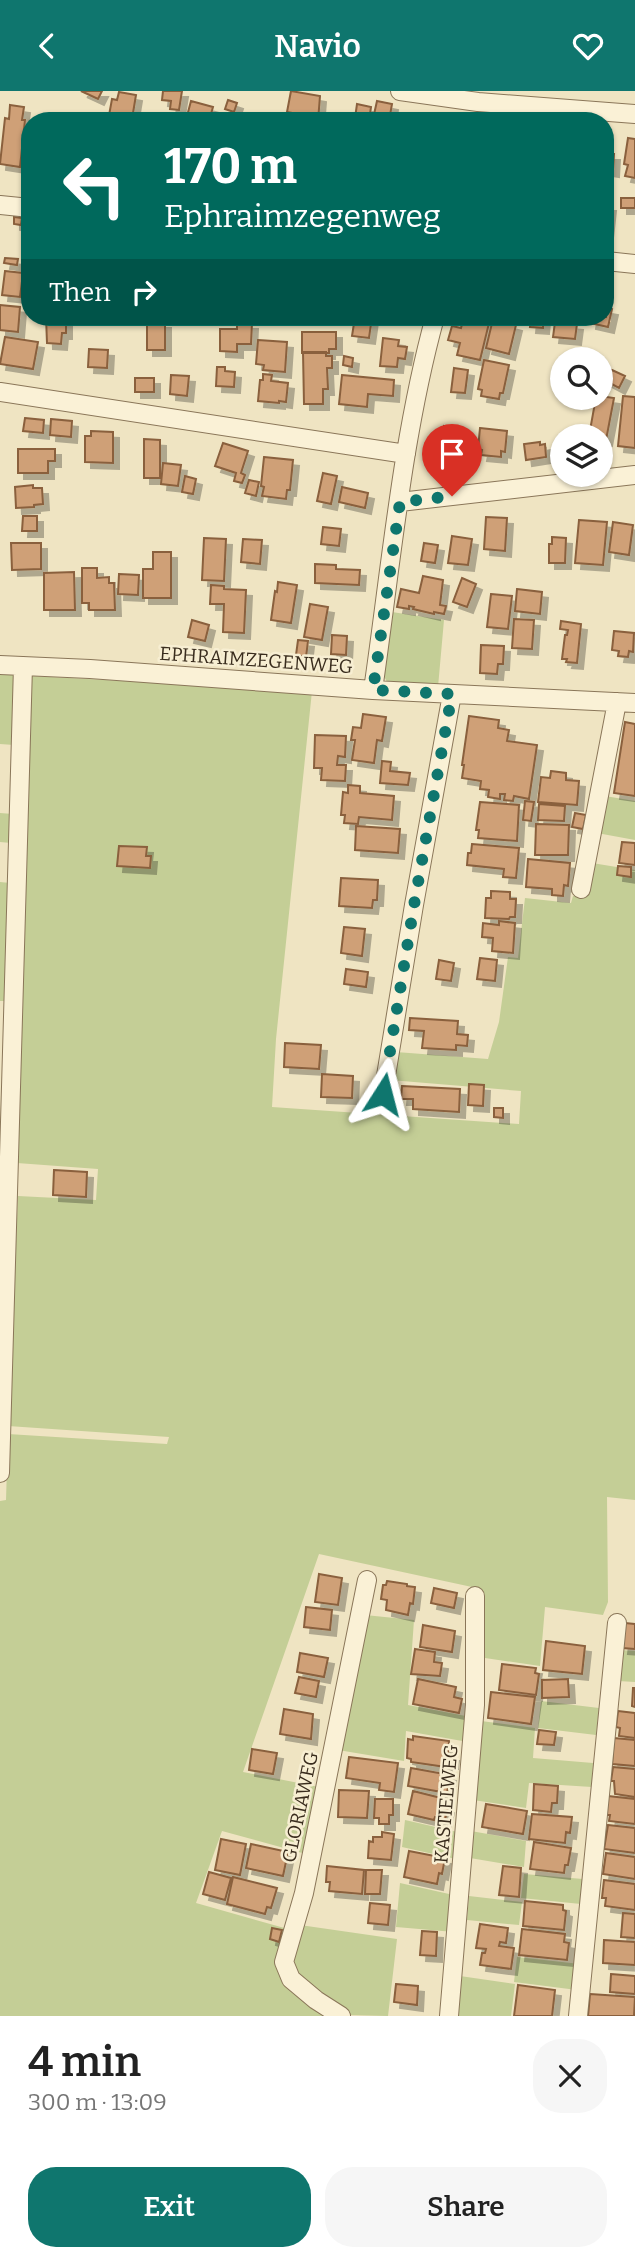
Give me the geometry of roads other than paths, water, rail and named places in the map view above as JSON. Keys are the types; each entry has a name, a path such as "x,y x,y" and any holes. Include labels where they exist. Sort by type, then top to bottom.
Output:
{"street":[{"path":"400,91 478,102 609,112"},
{"path":"476,112 478,102"},
{"path":"614,112 635,114"},
{"path":"0,205 21,207"},
{"path":"614,262 635,264"},
{"path":"373,690 406,454 433,326"},
{"path":"0,392 406,454"},
{"path":"400,502 635,474"},
{"name":"EPHRAIMZEGENWEG","path":"0,665 373,690 626,702"},
{"path":"0,1473 5,1119 23,666"},
{"path":"383,1094 452,694"},
{"path":"581,889 626,702"},
{"name":"GLORIAWEG","path":"341,2016 291,1979 285,1962 304,1893 367,1580"},
{"name":"KASTIELWEG","path":"449,2016 475,1705 475,1596"},
{"path":"578,2016 617,1623"}]}
